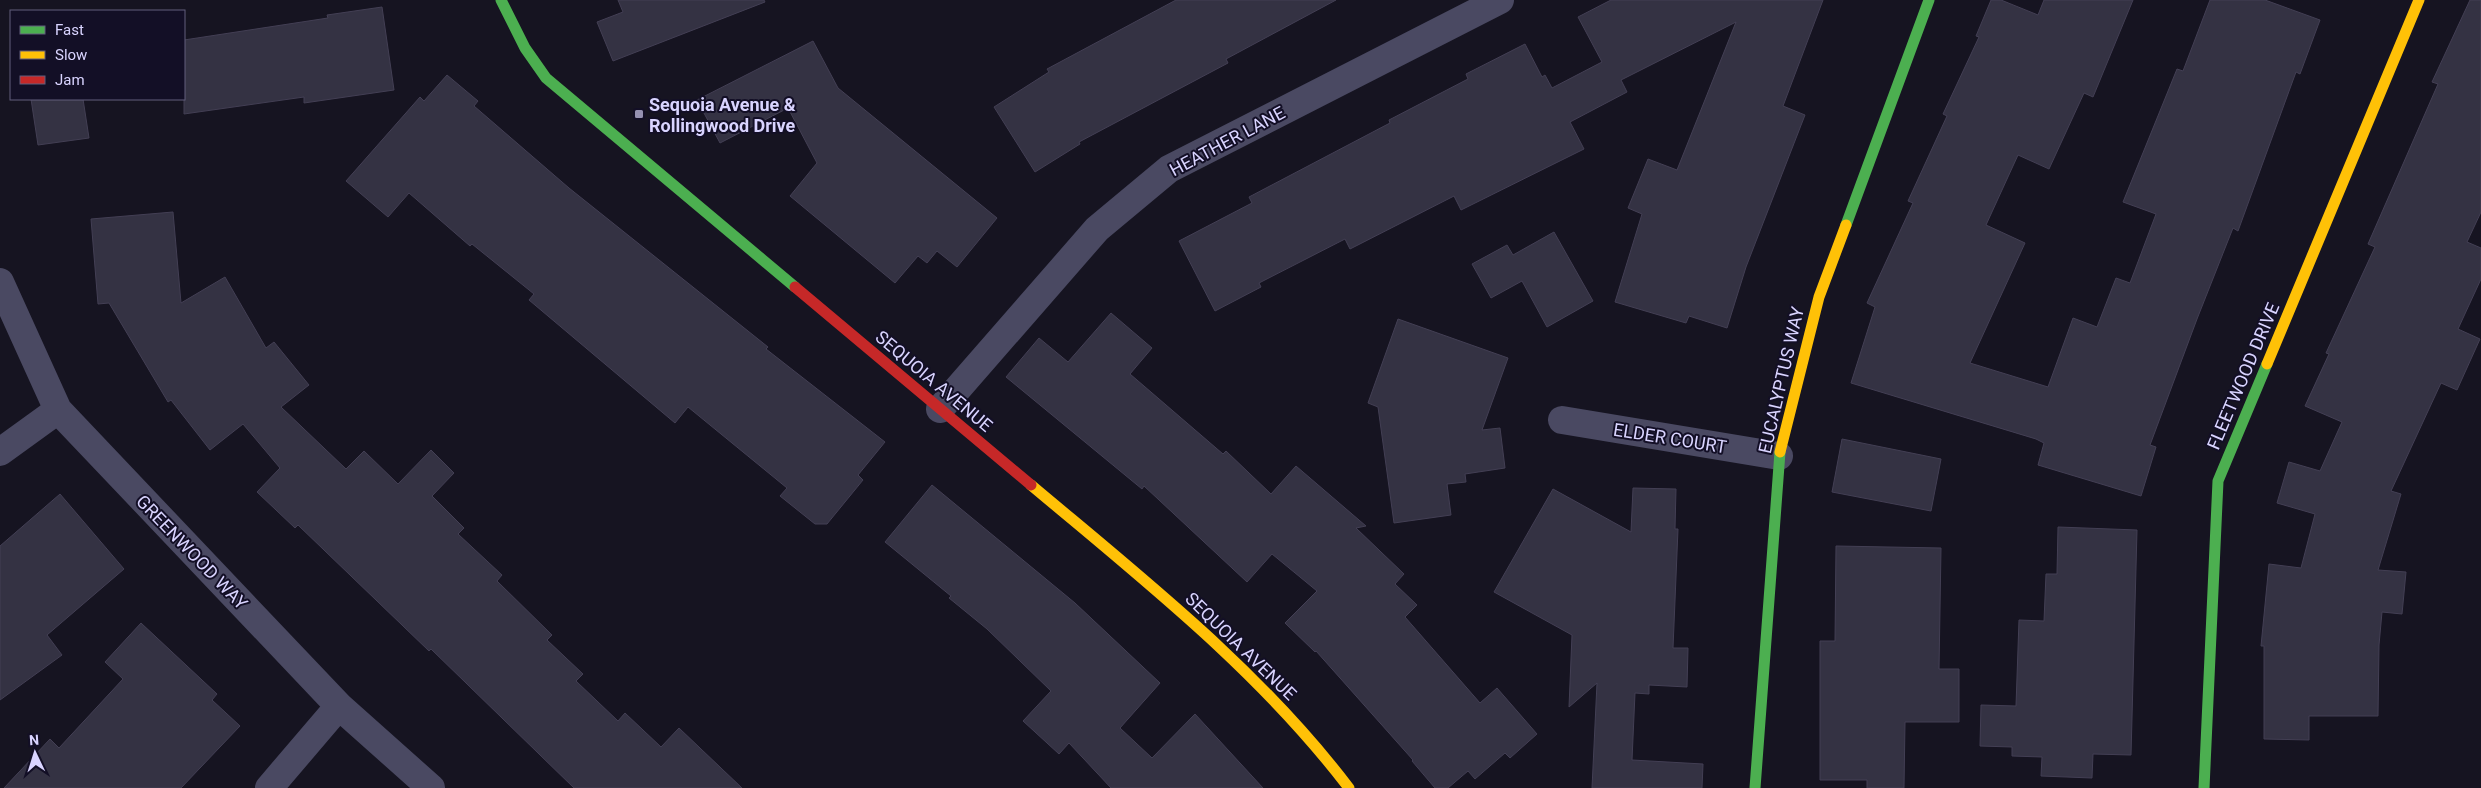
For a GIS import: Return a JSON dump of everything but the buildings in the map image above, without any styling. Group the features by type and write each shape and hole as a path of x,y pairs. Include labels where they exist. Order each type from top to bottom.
{"street":[{"name":"SEQUOIA AVENUE","path":"501,0 525,48 546,78 1197,624 1314,741 1349,788"},
{"name":"HEATHER LANE","path":"940,409 1097,229 1169,169 1500,0"},
{"name":"EUCALYPTUS WAY","path":"1755,788 1779,456 1819,297 1929,0"},
{"name":"FLEETWOOD DRIVE","path":"2204,788 2218,481 2419,0"},
{"name":"GREENWOOD WAY","path":"0,282 58,410 339,706 431,788"},
{"path":"0,452 58,410"},
{"name":"ELDER COURT","path":"1562,420 1779,456"},
{"path":"270,788 339,706"}],"traffic: fast":[{"path":"501,0 525,48 546,78 795,287"},
{"path":"1846,225 1929,0"},
{"path":"2204,788 2218,481 2267,364"},
{"path":"1755,788 1780,452"}],"traffic: slow":[{"path":"2267,364 2419,0"},
{"path":"1780,452 1819,297 1846,225"},
{"path":"1031,485 1158,592 1239,665 1314,745 1349,788"}],"traffic: jam":[{"path":"795,287 1031,485"}],"place":[{"name":"Sequoia Avenue & Rollingwood Drive","path":"639,114"}]}
